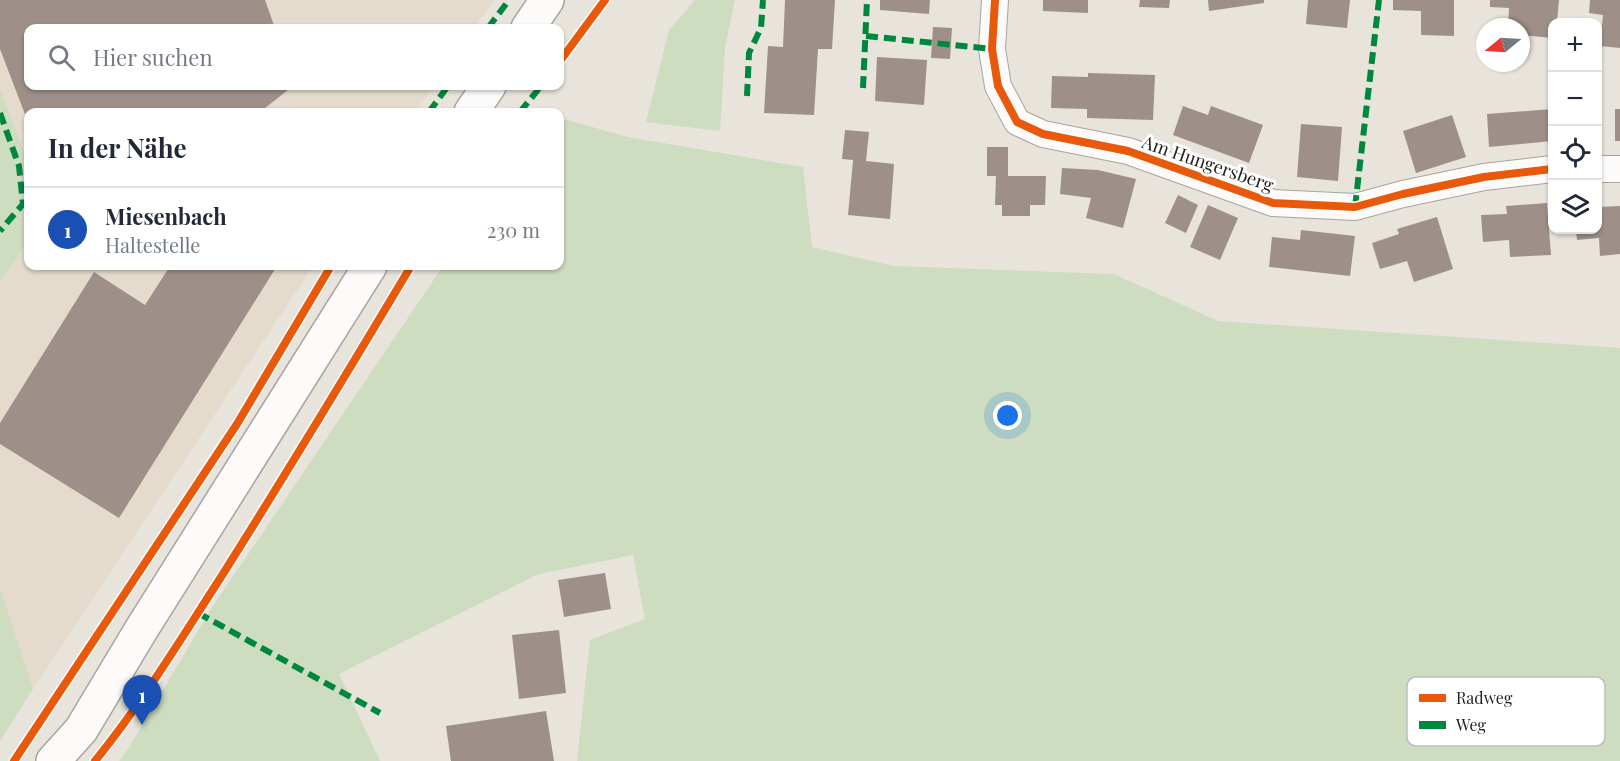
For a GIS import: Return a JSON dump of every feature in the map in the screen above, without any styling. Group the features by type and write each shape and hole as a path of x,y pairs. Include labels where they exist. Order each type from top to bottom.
{"main road":[{"path":"531,24 547,0"},
{"path":"474,108 486,90"},
{"path":"53,761 81,730 141,630 367,270"}],"street":[{"name":"Am Hungersberg","path":"995,0 992,48 998,86 1017,122 1043,134 1128,151 1273,203 1355,207 1484,177 1548,169"},
{"path":"1602,169 1620,169"}],"shaded area":[{"path":"0,0 494,0 477,24 24,24 24,90 431,90 419,108 24,108 24,152 0,89"},
{"path":"24,248 24,270 310,270 33,689 0,588 0,282"}],"green space":[{"path":"695,0 735,0 725,47 720,131 646,122 669,30"},
{"path":"0,89 24,152 24,248 0,282"},
{"path":"564,119 628,137 803,167 812,247 894,266 1114,274 1218,321 1620,348 1620,761 577,761 590,640 645,619 633,555 539,574 339,674 380,761 119,761 211,609 440,270 564,270"},
{"path":"0,588 33,689 0,741"}],"building":[{"path":"0,0 265,0 274,24 24,24 24,90 288,90 265,108 24,108 24,112 0,49"},
{"path":"785,0 835,0 832,49 818,49 814,115 764,113 768,46 783,47"},
{"path":"880,0 930,0 929,14 880,10"},
{"path":"1043,0 1088,0 1088,13 1043,11"},
{"path":"1140,0 1170,0 1169,8 1139,7"},
{"path":"1208,0 1264,0 1264,3 1209,11"},
{"path":"1308,0 1350,0 1347,28 1306,24"},
{"path":"1393,0 1454,0 1454,36 1421,35 1421,11 1393,10"},
{"path":"1490,0 1559,0 1557,18 1548,18 1548,38 1530,36 1530,18 1508,18 1509,8 1490,7"},
{"path":"1590,0 1620,0 1620,48 1602,46 1603,15 1589,13"},
{"path":"933,27 952,28 950,59 931,58"},
{"path":"877,57 927,60 924,105 875,101"},
{"path":"1088,73 1155,75 1153,120 1087,118 1087,109 1051,108 1052,76 1088,77"},
{"path":"1183,106 1208,115 1211,106 1263,125 1249,163 1173,135"},
{"path":"1548,109 1548,141 1489,147 1487,114"},
{"path":"1615,109 1620,109 1620,141 1615,141"},
{"path":"1452,115 1466,157 1416,173 1403,131"},
{"path":"1301,124 1342,127 1338,181 1297,177"},
{"path":"845,130 869,132 866,161 894,164 890,219 848,215 853,160 842,159"},
{"path":"987,147 1008,147 1008,176 1046,176 1045,205 1030,205 1030,216 1002,216 1002,205 995,205 996,176 987,176"},
{"path":"1062,168 1098,170 1136,179 1123,228 1086,218 1091,198 1060,194"},
{"path":"1178,195 1198,205 1186,233 1165,223"},
{"path":"1547,203 1551,255 1510,257 1509,240 1483,242 1481,215 1507,214 1506,206"},
{"path":"1208,205 1238,218 1220,260 1190,247"},
{"path":"1620,206 1620,254 1600,256 1599,238 1577,240 1576,234 1602,234 1602,207"},
{"path":"1437,217 1453,269 1414,282 1407,261 1380,269 1372,243 1399,234 1397,229"},
{"path":"1301,230 1355,236 1350,276 1269,267 1272,237 1300,240"},
{"path":"167,270 274,270 119,518 0,444 0,423 94,272 145,305"},
{"path":"605,573 611,609 564,617 558,580"},
{"path":"559,630 566,693 519,699 512,635"},
{"path":"546,711 554,761 451,761 446,726"}],"marked path":[{"path":"491,24 509,0"},
{"path":"747,96 749,53 761,28 763,0"},
{"path":"863,88 867,0"},
{"path":"1355,207 1379,0"},
{"path":"866,36 992,49"},
{"path":"432,108 445,90"},
{"path":"523,108 538,90"},
{"path":"0,113 19,166 23,204 0,231"},
{"path":"198,613 380,713"}],"cycle path":[{"path":"564,56 605,0"},
{"path":"995,0 992,49 998,86 1017,122 1043,134 1128,151 1273,203 1355,207 1484,177 1548,169"},
{"path":"14,761 237,424 329,270"},
{"path":"95,761 145,694 221,577 409,270"}],"place":[{"name":"Miesenbach","path":"142,725"}]}
